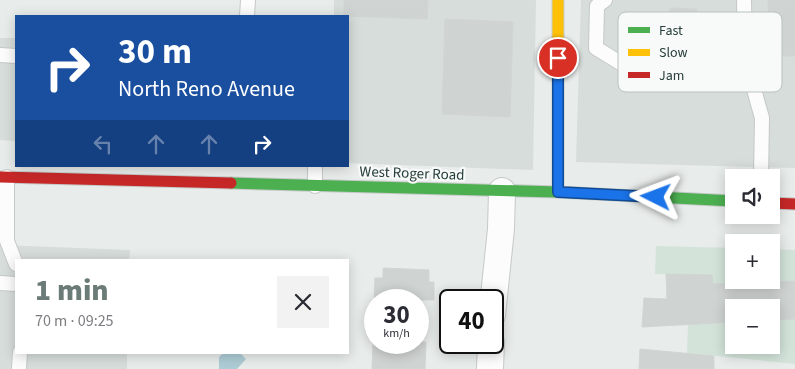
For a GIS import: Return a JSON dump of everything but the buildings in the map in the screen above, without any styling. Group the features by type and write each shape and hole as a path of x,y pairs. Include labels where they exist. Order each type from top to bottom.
{"street":[{"path":"558,0 558,192"},
{"name":"West Roger Road","path":"3,177 28,172 113,181 558,192 725,201"},
{"path":"495,289 501,229 502,191"},
{"path":"780,203 795,204"},
{"path":"490,369 491,354"}],"lane":[{"path":"247,15 248,0"},
{"path":"605,0 597,6 596,48 618,61"},
{"path":"0,55 15,56"},
{"path":"755,92 762,118 761,169"},
{"path":"113,167 113,181"},
{"path":"315,167 315,186"},
{"path":"3,177 8,241 15,261"},
{"path":"0,283 15,284"},
{"path":"19,369 20,354"}],"shaded area":[{"path":"334,0 536,0 533,170 349,163 349,15 334,15"},
{"path":"581,0 795,0 795,168 576,162"},
{"path":"0,38 15,38 15,141 0,140"},
{"path":"0,245 130,250 129,259 15,259 15,354 127,354 127,369 0,369"},
{"path":"656,246 725,248 725,284 713,284 712,275 655,274"},
{"path":"780,249 795,250 795,281 780,282"},
{"path":"795,319 795,364 687,353 688,324 725,322 725,354 780,354 780,320"}],"water":[{"path":"223,354 241,354 246,359 237,369 219,369 219,357"}],"traffic: fast":[{"path":"231,183 558,192 725,201"}],"traffic: slow":[{"path":"558,0 558,192"}],"traffic: jam":[{"path":"0,177 231,183"},
{"path":"780,203 795,204"}],"route":[{"path":"558,58 558,192 656,197"}]}
